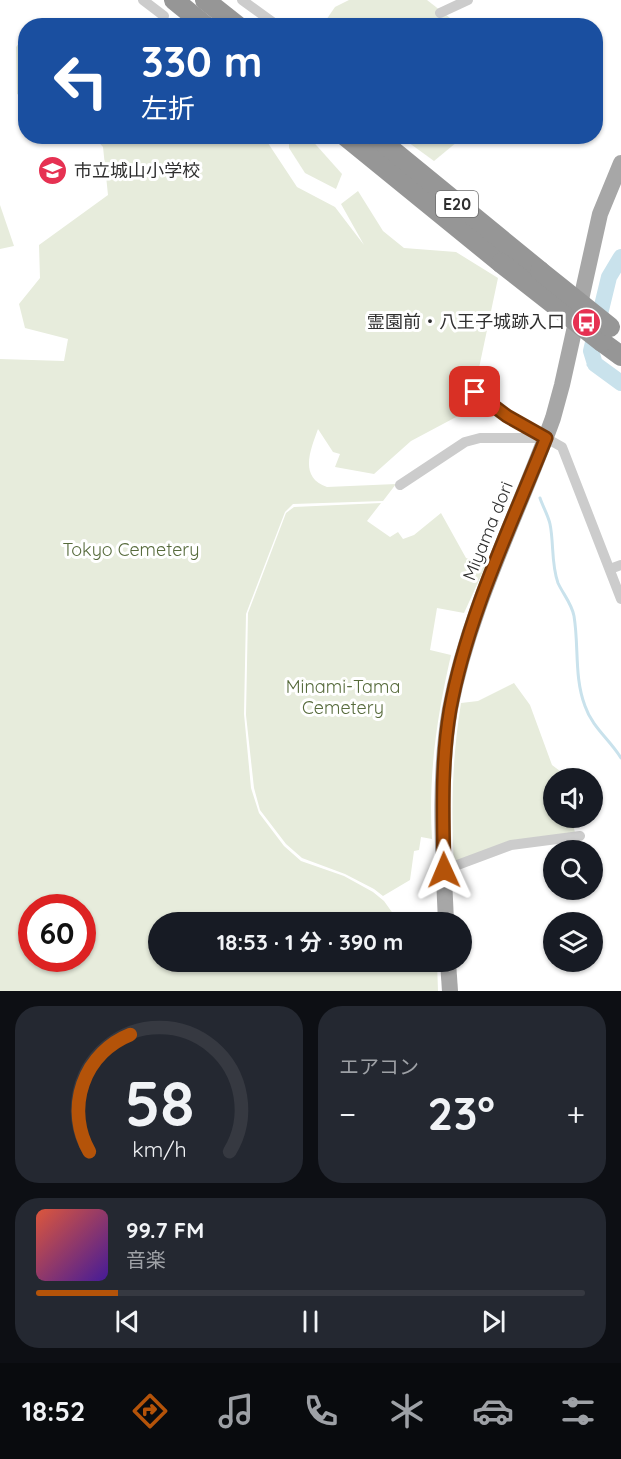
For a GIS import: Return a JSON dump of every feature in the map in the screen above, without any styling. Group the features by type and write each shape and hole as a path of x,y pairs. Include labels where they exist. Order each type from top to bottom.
{"highway":[{"path":"205,0 228,18"},
{"path":"169,8 190,18"},
{"name":"E20","path":"355,144 501,262 611,335"},
{"name":"E20","path":"385,144 540,271 611,335 621,356"}],"main road":[{"name":"Miyama dori","path":"446,912 442,803 450,711 457,677 475,617 546,438 562,385 600,214 621,164"},
{"path":"449,972 450,991"}],"street":[{"path":"143,0 169,8"},
{"path":"243,0 267,18"},
{"path":"440,12 468,0"},
{"path":"475,392 507,416 557,442 567,456 621,599"},
{"path":"400,485 465,442 480,438 546,438"},
{"path":"609,569 621,565"},
{"path":"444,870 511,845 580,836"}],"green space":[{"path":"349,0 427,0 450,18 327,18 335,7"},
{"path":"18,45 18,94 17,94 16,47"},
{"name":"Tokyo Cemetery","path":"100,144 269,144 297,187 335,207 364,245 341,204 358,191 383,231 404,248 456,252 498,278 479,368 480,394 458,416 411,441 374,474 335,467 340,454 333,452 318,429 309,462 312,477 318,482 327,487 396,484 383,501 293,504 285,512 246,614 244,714 251,788 259,813 284,846 301,861 344,876 373,892 384,901 392,912 148,912 148,972 437,972 438,991 0,991 0,359 64,361 68,339 25,328 19,304 40,278 39,245 108,195 103,147"},
{"path":"289,144 315,144 342,174 336,189 305,173 289,148"},
{"path":"411,144 455,144 434,161"},
{"path":"0,205 14,246 0,249"},
{"name":"Minami-Tama Cemetery","path":"381,503 367,521 390,537 398,532 403,539 414,535 441,513 466,558 486,565 464,613 437,608 430,650 451,655 435,746 431,792 432,839 421,837 419,850 414,851 410,880 383,896 345,874 302,858 286,844 260,810 254,788 246,715 248,613 286,513 294,507"},
{"path":"514,683 530,705 552,765 556,768 543,768 543,828 574,828 576,838 511,845 454,865 453,784 461,703 478,701"}],"waterway":[{"path":"621,257 609,277 591,351 595,364 621,383"},
{"path":"588,365 593,359"},
{"path":"540,498 550,524 553,561 558,583 574,616 578,673 585,706 592,720 621,758"}],"place":[{"name":"市立城山小学校","path":"53,171"},
{"name":"霊園前・八王子城跡入口","path":"586,322"}],"route":[{"path":"444,870 442,803 446,746 450,711 460,667 475,617 546,438 507,416 475,392"}]}
